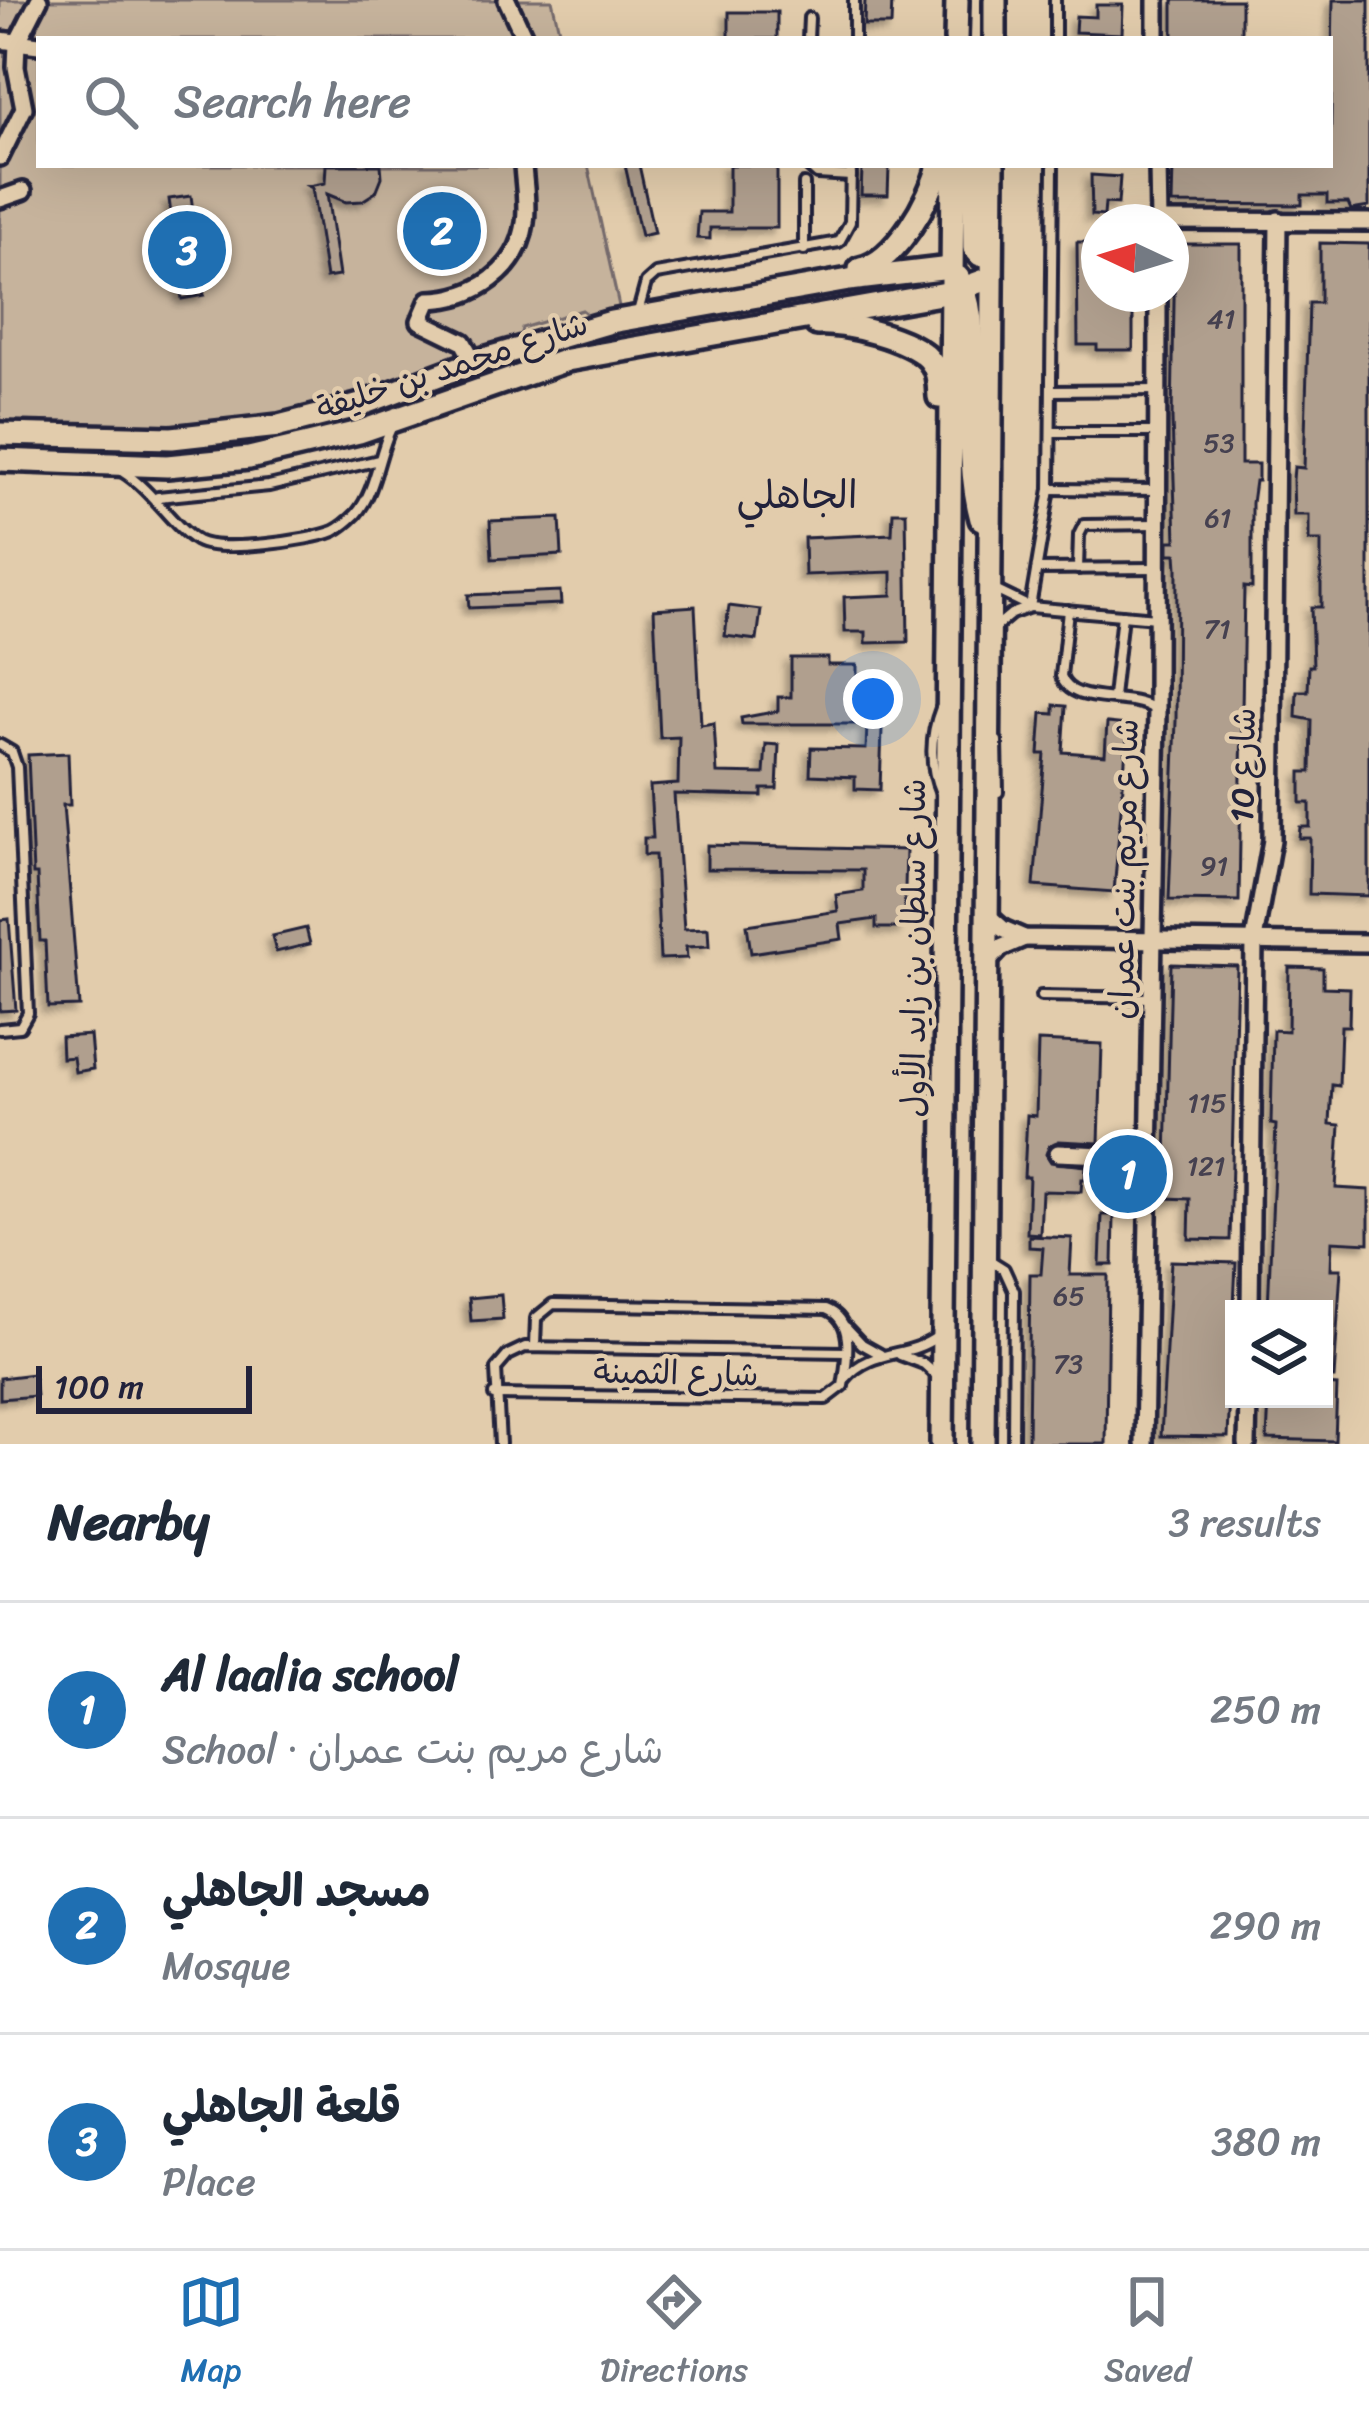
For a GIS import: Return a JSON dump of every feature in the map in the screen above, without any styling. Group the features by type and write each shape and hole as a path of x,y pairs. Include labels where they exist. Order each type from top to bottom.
{"main road":[{"path":"994,36 998,5"},
{"path":"735,301 783,284 880,264 895,249 938,168"},
{"path":"953,168 950,268 970,319 974,490 990,541"},
{"path":"973,168 974,248 980,255 992,248"},
{"name":"شارع سلطان بن زايد الأول","path":"982,1444 993,168"},
{"name":"شارع محمد بن خليفة","path":"0,434 120,439 230,434 316,418 565,333 636,317 950,268"},
{"name":"شارع محمد بن خليفة","path":"0,460 167,466 249,458 323,442 567,360 958,290 990,278"},
{"name":"شارع سلطان بن زايد الأول","path":"942,1444 951,469 958,290"},
{"path":"736,328 765,330 835,322 923,353 938,376 939,413 951,469"}],"street":[{"path":"0,157 24,108 9,42 39,0"},
{"path":"507,0 524,36"},
{"path":"1156,0 1156,36"},
{"path":"475,362 463,342 420,321 429,300 474,291 494,279 512,258 526,218 524,168"},
{"path":"1158,168 1159,204"},
{"path":"0,176 10,195"},
{"name":"شارع 10","path":"1250,1300 1254,940 1272,840 1278,220"},
{"path":"1189,221 1369,222"},
{"name":"شارع مريم بنت عمران","path":"1144,1444 1157,711 1158,312"},
{"path":"985,913 1003,929 1024,938 1369,943"},
{"path":"984,966 1001,948 1024,938"},
{"path":"1058,1154 1150,1157"},
{"path":"1247,1444 1248,1408"}],"lane":[{"path":"854,0 854,36"},
{"path":"1054,36 1055,0"},
{"path":"808,36 809,18"},
{"path":"636,317 646,283 656,274 834,244 847,233 851,170 818,174 811,168"},
{"path":"1030,607 1050,489 1053,168"},
{"path":"804,184 804,250"},
{"path":"1052,391 1158,390"},
{"path":"111,465 156,497 184,531 209,546 229,549 343,526 360,508 396,419"},
{"path":"1052,432 1158,432"},
{"path":"156,497 269,486 379,460"},
{"path":"1050,489 1158,490"},
{"path":"1078,568 1084,525 1158,524"},
{"path":"1037,568 1158,568"},
{"path":"989,584 1030,607 1157,618"},
{"path":"988,635 1011,614 1030,607"},
{"path":"1068,610 1062,681 1074,693 1138,700 1157,711"},
{"path":"1113,697 1122,615"},
{"path":"0,745 12,752 17,767 28,1013 24,1025 0,1029"},
{"path":"1041,996 1153,998"},
{"path":"981,1255 1004,1269 1014,1291 1012,1444"},
{"name":"شارع الثمينة","path":"535,1346 536,1318 553,1304 826,1309 837,1313 862,1344 882,1354"},
{"path":"845,1379 847,1327"},
{"path":"882,1354 922,1347 943,1331"},
{"name":"شارع الثمينة","path":"845,1352 535,1346 516,1350 501,1361 494,1395 826,1399 839,1392 861,1363 882,1354"},
{"path":"898,1354 923,1364 942,1384"},
{"path":"494,1395 500,1444"}],"shaded area":[{"path":"0,0 552,0 560,36 36,36 36,168 589,168 620,311 593,319 582,310 522,328 520,337 443,367 284,418 178,430 0,424"}],"building":[{"path":"865,0 892,0 891,25 864,25"},
{"path":"1173,0 1241,0 1241,36 1173,36"},
{"path":"1333,0 1369,0 1369,207 1351,210 1348,203 1327,203 1327,195 1302,195 1302,205 1172,204 1173,168 1333,168"},
{"path":"1096,5 1123,5 1122,34 1075,32 1076,16 1096,17"},
{"path":"729,12 777,12 777,36 729,36"},
{"path":"326,168 381,168 376,192 362,201 346,202 327,194 339,276 326,278 308,186 325,183"},
{"path":"626,168 640,168 654,233 641,236"},
{"path":"729,168 777,168 777,228 710,228 710,239 697,238 699,212 729,212"},
{"path":"862,168 889,168 888,195 861,195"},
{"path":"1091,175 1120,177 1118,204 1092,204"},
{"path":"191,196 204,295 182,299 169,199"},
{"path":"1077,242 1081,242 1081,312 1133,312 1133,350 1078,345"},
{"path":"1320,243 1369,244 1369,896 1309,894 1310,838 1299,838 1300,827 1310,827 1310,803 1301,803 1301,772 1311,772 1312,720 1296,717 1297,691 1308,691 1309,666 1313,666 1311,607 1321,607 1321,541 1309,541 1309,515 1294,515 1293,480 1294,467 1304,468 1309,303 1320,303"},
{"path":"1189,244 1241,244 1241,464 1258,464 1258,481 1252,503 1252,588 1244,587 1239,901 1169,900 1177,568 1176,554 1169,554 1169,541 1176,541 1174,312 1189,312"},
{"path":"893,512 906,512 908,642 866,643 866,632 845,632 844,597 892,595 892,572 805,575 804,538 892,534"},
{"path":"560,518 562,555 492,559 490,521"},
{"path":"560,591 561,604 469,608 468,595"},
{"path":"695,606 701,725 714,723 717,773 764,774 766,744 779,745 777,789 762,789 762,796 674,794 684,929 708,928 709,946 686,947 687,958 660,959 655,855 644,855 644,838 653,838 650,786 678,784 679,737 660,738 654,609"},
{"path":"729,606 761,610 757,640 725,636"},
{"path":"791,658 828,658 828,665 857,665 857,698 883,698 880,790 855,789 855,777 810,775 811,748 866,749 867,724 742,724 741,718 778,711 778,697 791,697"},
{"path":"1054,705 1066,706 1063,752 1105,755 1107,723 1128,725 1114,892 1034,886 1045,754 1039,754 1042,713 1054,714"},
{"path":"68,753 70,805 63,805 79,1006 48,1007 45,941 40,941 37,874 33,874 28,755"},
{"path":"707,845 906,850 904,928 876,928 876,919 840,924 842,939 751,953 747,925 838,911 836,895 863,891 863,870 707,869"},
{"path":"9,919 16,1010 0,1011 0,920"},
{"path":"306,928 310,944 276,952 272,936"},
{"path":"1171,964 1237,966 1230,1240 1189,1239 1190,1199 1165,1198"},
{"path":"1289,967 1323,968 1323,987 1350,988 1349,1026 1341,1026 1339,1086 1332,1085 1330,1124 1340,1125 1336,1188 1369,1190 1369,1243 1332,1241 1331,1269 1341,1269 1334,1378 1333,1300 1268,1300 1276,1125 1271,1124 1273,1030 1288,1031"},
{"path":"90,1035 93,1069 75,1072 73,1057 62,1058 61,1037"},
{"path":"1038,1041 1102,1044 1099,1143 1059,1141 1049,1146 1046,1154 1051,1162 1086,1166 1085,1179 1081,1192 1042,1191 1040,1234 1027,1233 1029,1177 1024,1177 1027,1115 1036,1116"},
{"path":"1102,1215 1114,1215 1113,1265 1100,1265"},
{"path":"1029,1236 1072,1238 1070,1275 1108,1275 1106,1444 1028,1444 1030,1274 1041,1274 1043,1248 1029,1247"},
{"path":"1171,1261 1236,1263 1234,1300 1225,1300 1228,1437 1161,1436"},
{"path":"501,1295 503,1319 471,1321 469,1298"},
{"path":"34,1374 36,1396 0,1399 0,1378"},
{"path":"1333,1386 1337,1386 1335,1441 1267,1439 1269,1408 1333,1408"}],"place":[{"name":"مسجد الجاهلي","path":"442,231"},
{"name":"قلعة الجاهلي","path":"187,250"},
{"name":"Al laalia school","path":"1128,1174"}],"district":[{"name":"الجاهلي","path":"797,494"}]}
